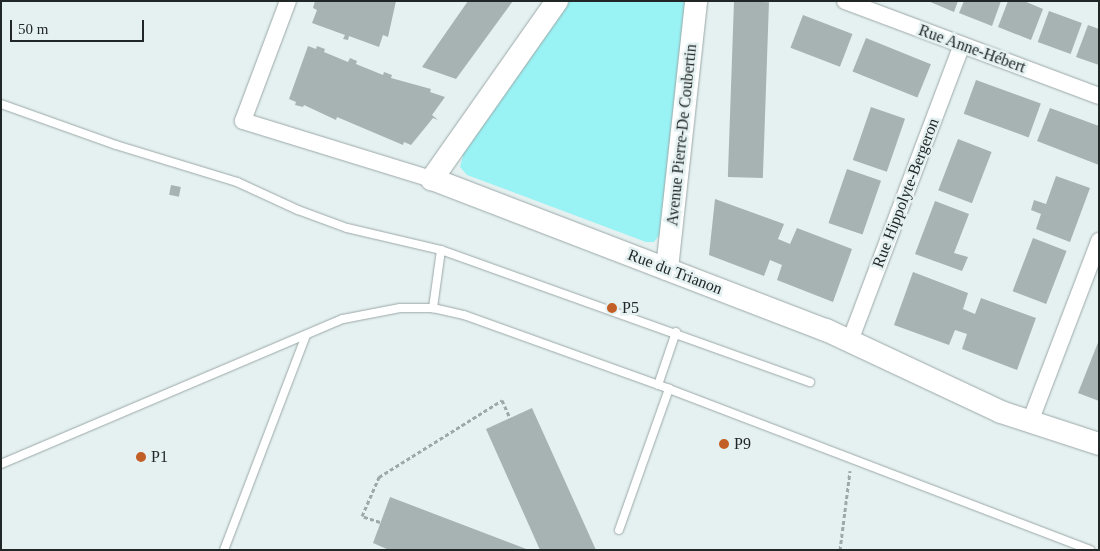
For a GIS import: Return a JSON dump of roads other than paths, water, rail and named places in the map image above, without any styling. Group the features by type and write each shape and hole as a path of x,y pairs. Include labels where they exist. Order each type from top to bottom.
{"street":[{"name":"Rue du Trianon","path":"288,1 243,121 432,179 850,341 943,387 1030,422 1099,444"},
{"path":"432,179 557,1"},
{"name":"Avenue Pierre-De Coubertin","path":"668,269 696,1"},
{"name":"Rue Anne-Hébert","path":"845,1 1099,96"},
{"name":"Rue Hippolyte-Bergeron","path":"850,341 962,45"},
{"path":"1030,422 1099,241"}],"lane":[{"path":"1,104 116,145 237,182 298,210 347,228 441,250 676,332 810,382"},
{"path":"433,308 441,250"},
{"path":"1,464 343,319 372,312 433,308 464,315 669,389 1090,550"},
{"path":"658,385 676,332"},
{"path":"224,550 306,335"},
{"path":"619,530 669,389"}],"place":[{"name":"P5","path":"612,308"},
{"name":"P9","path":"724,444"},
{"name":"P1","path":"141,457"}]}
